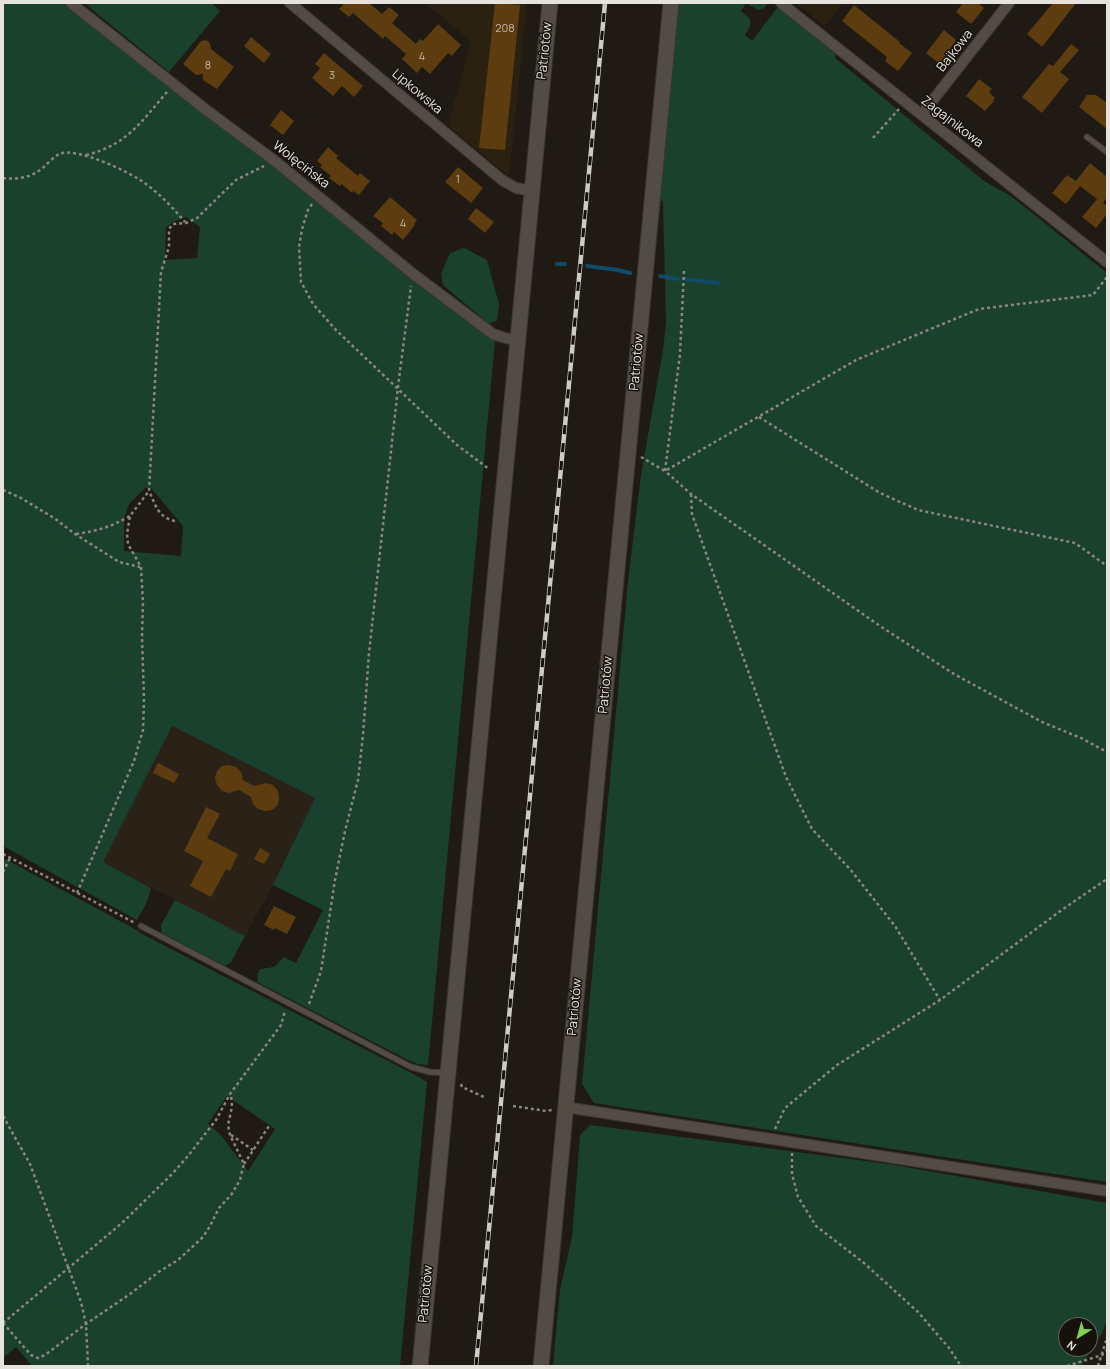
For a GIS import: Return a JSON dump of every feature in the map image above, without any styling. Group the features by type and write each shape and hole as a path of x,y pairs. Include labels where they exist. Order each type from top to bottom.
{"main road":[{"name":"Patriotów","path":"420,1366 550,3"},
{"name":"Patriotów","path":"540,1366 671,3"}],"street":[{"name":"Wolęcińska","path":"71,3 204,109 275,161 318,195 412,273 493,334 517,341"},
{"name":"Lipkowska","path":"290,3 502,180 516,188 532,191"},
{"name":"Zagajnikowa","path":"781,3 1107,262"},
{"name":"Bajkowa","path":"922,114 1009,3"},
{"path":"565,1107 1107,1191"}],"lane":[{"path":"1087,137 1107,152"},
{"path":"141,926 411,1067 430,1072 447,1073"}],"path":[{"path":"86,155 102,151 119,142 130,133 174,84"},
{"path":"873,138 906,102"},
{"path":"3,178 22,179 32,175 60,153 70,152 86,155 119,169 146,184 172,207 186,223"},
{"path":"175,521 166,519 159,513 149,490 161,272 169,247 169,229 173,224 186,223 197,218 236,180 275,161"},
{"path":"318,195 308,210 302,229 299,247 301,282 313,304 332,325 457,445 489,470"},
{"path":"665,471 680,354 684,271"},
{"path":"306,1012 315,991 321,971 343,838 358,780 369,653 412,273"},
{"path":"665,471 856,360 979,309 1093,295 1107,277"},
{"path":"759,416 880,493 918,510 1075,543 1107,566"},
{"path":"629,448 650,463 665,471 691,494 880,626 954,674 1042,722 1081,738 1107,752"},
{"path":"3,490 21,498 54,518 119,562 141,567"},
{"path":"76,534 94,532 115,525 130,516 149,490"},
{"path":"691,494 692,514 790,784 812,829 850,869 895,926 940,1000"},
{"path":"77,893 134,761 144,730 142,637 143,602 141,567 128,544 127,534 130,516"},
{"path":"3,854 141,926"},
{"path":"3,872 10,858"},
{"path":"771,1139 782,1112 837,1065 940,1000 1063,909 1107,879"},
{"path":"269,1126 244,1164 240,1180 219,1208 203,1237 178,1260 160,1271 45,1355 38,1358 31,1355 3,1323 122,1223 173,1173 188,1156 216,1120 230,1094 281,1025 286,1002"},
{"path":"447,1073 459,1076 462,1088 484,1097"},
{"path":"230,1094 232,1107 228,1125 230,1135 244,1164"},
{"path":"513,1106 546,1111 565,1107"},
{"path":"3,1116 30,1164 81,1302 86,1324 88,1366"},
{"path":"230,1135 253,1150"},
{"path":"792,1143 792,1174 798,1197 816,1226 864,1263 918,1312 949,1348 961,1366"},
{"path":"1098,1366 1107,1338"},
{"path":"1067,1366 1102,1355 1107,1350"}],"shaded area":[{"path":"425,3 527,3 509,176 448,126 471,41"},
{"path":"795,3 843,3 825,26"},
{"path":"172,726 315,798 273,885 245,936 102,862"}],"green space":[{"path":"3,3 66,3 285,174 495,341 428,1065 418,1064 408,1060 257,982 260,969 274,967 284,957 296,963 323,910 273,885 315,798 172,726 103,862 151,888 147,902 137,920 3,846","holes":["186,217 200,227 197,258 165,260 166,228 173,222","145,488 151,488 183,526 181,556 124,551 124,518 129,504"]},
{"path":"84,3 212,3 220,11 169,72"},
{"path":"678,3 746,3 741,11 750,19 750,26 745,35 752,41 779,7 836,54 835,58 984,181 1011,196 1107,273 1107,1182 594,1103 582,1084 628,581 641,475 663,350 666,322 663,201 659,200"},
{"path":"746,3 768,3 764,8 758,10"},
{"path":"464,248 487,260 499,304 497,321 488,323 443,285 441,274 450,253"},
{"path":"3,858 140,933 427,1082 400,1366 32,1366 16,1347 3,1358","holes":["227,1096 275,1129 248,1171 220,1134 208,1124"]},
{"path":"175,900 245,936 231,962 225,966 162,933 161,925"},
{"path":"590,1125 889,1164 1107,1203 1107,1321 1098,1339 1098,1317 1058,1317 1058,1357 1087,1357 1081,1366 553,1366 560,1290 572,1237 580,1135"}],"building":[{"path":"341,3 369,3 382,14 389,7 399,15 392,23 416,44 420,39 423,41 438,24 461,45 452,56 448,53 430,74 422,67 417,73 402,59 406,54 385,36 383,39 353,13 349,17 339,9 343,5"},
{"path":"495,3 520,5 505,150 479,148"},
{"path":"963,3 978,3 984,8 971,24 956,12"},
{"path":"1053,3 1076,3 1042,47 1027,34"},
{"path":"854,5 912,53 898,71 885,61 887,57 842,21"},
{"path":"944,30 956,40 940,64 926,53"},
{"path":"251,37 271,54 264,63 244,46"},
{"path":"206,40 210,43 211,49 234,67 217,89 203,80 203,74 196,75 183,64 201,41"},
{"path":"1071,44 1079,50 1060,72 1069,79 1042,113 1022,97 1049,64 1053,66"},
{"path":"324,53 363,86 354,97 342,86 333,96 312,78 320,68 315,64"},
{"path":"979,79 992,89 989,92 995,98 985,111 966,96"},
{"path":"1087,95 1096,95 1107,103 1107,129 1079,107"},
{"path":"281,110 294,121 283,135 270,125"},
{"path":"328,147 338,156 336,158 358,176 360,173 370,181 359,195 353,191 352,193 342,184 340,186 329,178 331,176 320,167 322,165 317,161"},
{"path":"1090,163 1107,177 1107,197 1103,203 1107,206 1107,214 1096,228 1082,217 1097,199 1080,186 1066,204 1052,193 1067,175 1076,181"},
{"path":"458,167 483,188 471,203 445,182"},
{"path":"390,197 417,220 414,224 415,225 403,240 394,232 392,235 381,226 383,223 373,216"},
{"path":"476,208 494,222 485,233 468,219"},
{"path":"158,763 179,774 174,783 153,773"},
{"path":"229,765 236,767 241,772 243,780 254,786 266,783 273,785 278,791 278,805 272,810 265,811 258,809 253,804 251,797 239,790 229,793 222,791 217,785 215,778 217,771 222,766"},
{"path":"206,807 220,814 207,838 238,854 230,871 226,869 211,897 190,886 203,861 184,851"},
{"path":"260,848 270,854 264,864 254,859"},
{"path":"274,906 296,917 287,934 275,928 274,930 264,925"}],"waterway":[{"path":"557,264 565,264"},
{"path":"587,266 630,273"},
{"path":"660,276 678,279"},
{"path":"685,279 718,283"}],"railway":[{"path":"476,1366 605,3"}]}
